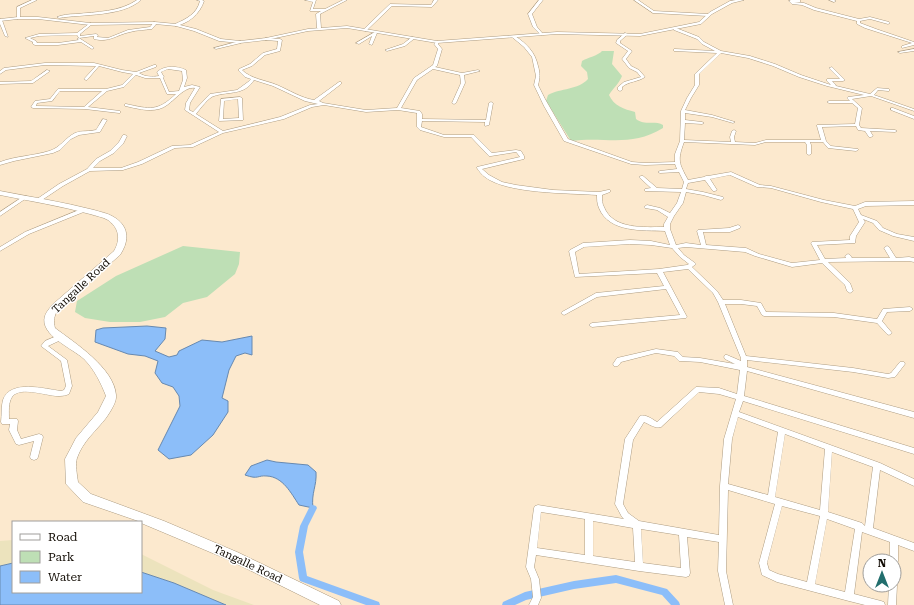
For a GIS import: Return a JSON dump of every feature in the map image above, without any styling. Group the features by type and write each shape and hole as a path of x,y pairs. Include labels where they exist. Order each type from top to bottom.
{"highway":[{"name":"Tangalle Road","path":"0,193 26,197 110,217 120,227 123,239 122,245 117,253 56,307 50,315 49,323 52,330 88,357 106,381 111,396 102,415 80,441 71,459 72,484 87,498 160,525 233,556 334,605"}],"main road":[{"path":"53,19 68,15 108,12 130,6 139,0"},
{"path":"0,20 18,18 53,19 90,24 156,23 176,25 195,30 214,39 240,42 266,39 319,28 347,27 437,42 541,34 574,33 640,35 700,23 708,15 731,2 742,0"}],"street":[{"path":"18,18 18,8 35,0"},
{"path":"176,25 201,10 202,1 199,0"},
{"path":"307,0 315,1 311,10 324,10"},
{"path":"319,28 318,14 345,0"},
{"path":"395,5 398,0"},
{"path":"365,30 391,5 432,6 436,0"},
{"path":"541,0 530,14 535,27 541,34"},
{"path":"636,0 653,12 708,15"},
{"path":"798,0 799,1 791,1 793,4 803,4 815,9 859,20 870,18 888,23"},
{"path":"0,20 8,36"},
{"path":"859,20 858,23 860,26 871,28 914,44"},
{"path":"90,24 79,38 69,44 35,44 35,42 27,38 39,35 79,38 96,35 95,38 99,40 111,38 127,32 152,28 156,23"},
{"path":"675,29 698,38 703,43 720,52"},
{"path":"358,43 378,32"},
{"path":"371,44 373,34"},
{"path":"620,90 620,87 625,81 640,79 643,77 638,71 630,67 624,59 630,51 618,43 618,41 626,34"},
{"path":"514,37 528,48 533,55 539,74 536,85 545,105 566,140 631,162 646,164 677,163"},
{"path":"79,38 92,48"},
{"path":"387,50 404,45 413,38"},
{"path":"266,39 280,40 279,50 264,54 240,70 246,76 274,85 306,100 324,104 366,111 398,109 419,112 419,127 448,136 472,136 491,155 519,152 522,158 479,168 482,174 498,183 521,188 599,194 608,191"},
{"path":"216,48 240,42"},
{"path":"398,109 415,79 433,68 440,52 440,49 436,44 437,42"},
{"path":"903,47 914,44"},
{"path":"675,50 720,52 749,57 774,65 800,76 871,95 914,110"},
{"path":"900,52 914,50"},
{"path":"689,267 692,264 674,247 667,229 667,224 680,203 685,191 686,182 677,163 682,141 683,111 697,85 697,74 720,52"},
{"path":"0,73 4,69 44,64 94,64 136,73 142,77 162,77"},
{"path":"86,79 98,65"},
{"path":"119,112 85,108 33,107 36,102 51,100 58,90 106,90 123,86 136,73 155,66"},
{"path":"126,105 143,108 160,108 172,102 181,91 185,83 184,70 174,67 162,69 159,72 168,93 181,91 189,86 198,87 188,103 187,110 222,132"},
{"path":"433,68 462,74 478,71"},
{"path":"832,68 843,80 828,80 837,87"},
{"path":"0,82 32,82 48,71"},
{"path":"454,103 463,83 462,74"},
{"path":"194,113 211,95 238,92 250,83 253,78"},
{"path":"315,102 340,83"},
{"path":"888,90 877,89 871,95 849,98 860,108 858,125 860,129 895,131"},
{"path":"85,108 106,90"},
{"path":"238,128 241,119 241,99 222,100 221,120 241,119"},
{"path":"829,102 853,102"},
{"path":"419,120 487,123 492,103"},
{"path":"89,170 121,169 140,163 174,147 191,146 222,132 259,124 311,106 324,104"},
{"path":"892,109 914,118"},
{"path":"683,111 712,116 732,122"},
{"path":"0,164 11,159 51,152 61,148 67,140 75,135 98,131 104,120"},
{"path":"682,121 702,123"},
{"path":"856,150 830,147 824,141 819,126 858,125"},
{"path":"866,130 871,136"},
{"path":"733,143 732,137 734,131"},
{"path":"39,200 61,185 89,170 98,160 112,152 121,143 125,136"},
{"path":"682,141 755,144 766,141 824,141"},
{"path":"807,141 809,144 809,154"},
{"path":"660,172 680,170"},
{"path":"686,182 731,173 759,186 771,187 855,208 865,204 914,203"},
{"path":"641,177 655,189"},
{"path":"706,177 715,190"},
{"path":"647,190 655,189 685,191 721,198"},
{"path":"599,194 602,209 615,223 632,228 667,229"},
{"path":"0,214 26,197"},
{"path":"647,207 658,209 671,216"},
{"path":"850,291 848,284 823,261 814,243 853,242 853,236 862,222 855,208"},
{"path":"0,249 27,233 84,210"},
{"path":"859,216 875,222 880,229 895,235 914,239"},
{"path":"704,246 700,231 730,230 738,227"},
{"path":"689,267 659,271 577,276 572,251 583,245 630,242 651,243 674,247 686,245 746,250 792,265 849,258 914,260"},
{"path":"887,248 894,259"},
{"path":"689,267 715,292 721,302 744,364 740,398 728,439 724,486 722,571 729,605"},
{"path":"592,325 684,317 659,271"},
{"path":"564,313 596,295 667,288"},
{"path":"721,302 759,304 764,314 834,315 879,321 889,334"},
{"path":"879,321 885,310 910,309"},
{"path":"34,457 39,436 19,442 13,430 14,421 5,422 7,398 12,392 19,388 62,394 67,392 69,386 64,360 44,346 47,343 61,337"},
{"path":"616,364 619,360 656,351 676,354 681,359 744,364 760,359 853,370 888,376 894,375 902,364"},
{"path":"727,357 744,364 914,415"},
{"path":"639,566 637,525 625,515 618,504 629,439 643,418 658,425 698,389 719,391 914,451"},
{"path":"735,413 877,465 914,483"},
{"path":"782,430 775,500 762,563 765,572 777,578 881,605"},
{"path":"810,587 824,514 829,448"},
{"path":"868,530 877,465"},
{"path":"724,486 824,514 914,545"},
{"path":"535,601 535,579 530,567 538,508 722,539"},
{"path":"589,517 589,559"},
{"path":"848,597 859,526"},
{"path":"533,551 686,573 683,532"},
{"path":"894,539 894,553"},
{"path":"892,605 893,593"}],"green space":[{"path":"602,51 614,51 612,64 622,76 609,95 611,99 627,110 635,112 636,119 639,121 646,123 657,123 663,125 663,128 651,134 628,140 571,141 546,101 548,95 584,83 588,79 587,72 581,66 582,61"},
{"path":"183,246 240,252 239,264 235,274 207,297 183,303 165,317 140,322 110,322 85,318 75,312 77,301 116,276"}],"sand":[{"path":"12,540 12,563 0,566 0,541"},
{"path":"142,554 213,590 254,605 226,605 174,583 142,572"}],"water":[{"path":"147,326 166,328 165,339 155,351 169,357 177,355 179,351 202,340 222,342 252,336 252,355 245,353 236,356 229,370 222,398 228,401 228,412 213,435 191,455 169,459 158,450 180,406 179,396 173,387 162,383 155,373 158,361 145,356 128,354 95,342 96,330 103,328"},
{"path":"267,460 308,465 316,472 313,508 299,505 286,486 278,479 267,476 255,477 245,475 251,466"},
{"path":"12,563 12,593 142,593 142,572 174,583 226,605 0,605 0,566"}],"waterway":[{"path":"313,508 304,526 299,552 303,578 376,605"},
{"path":"506,605 525,596 574,585 616,579 664,592 676,605"}]}
